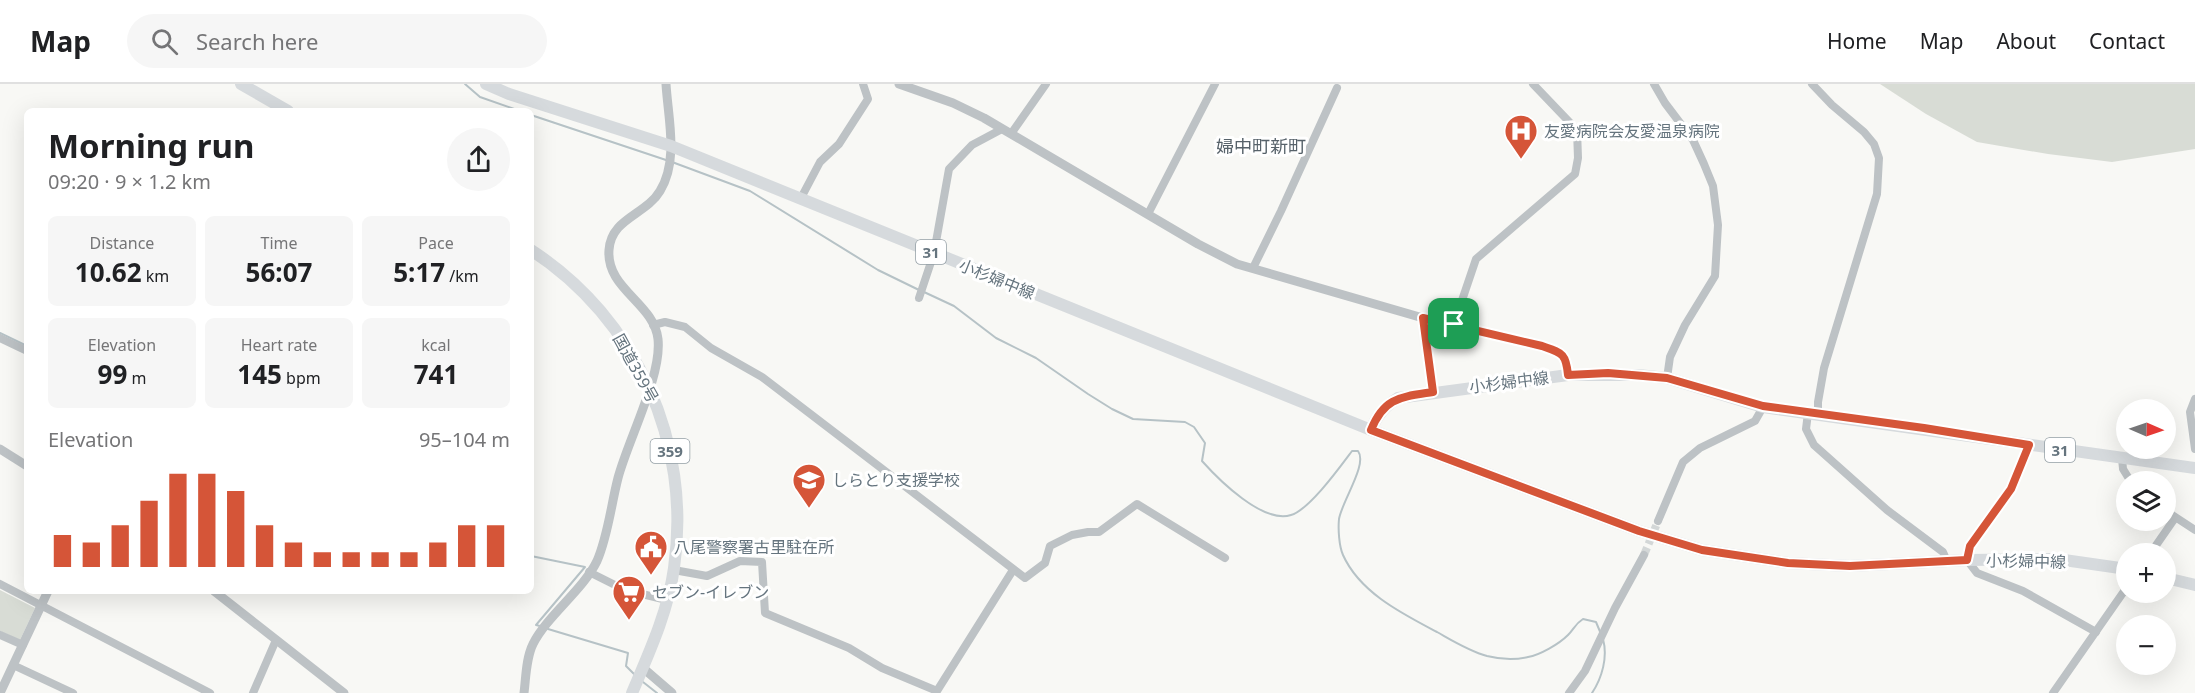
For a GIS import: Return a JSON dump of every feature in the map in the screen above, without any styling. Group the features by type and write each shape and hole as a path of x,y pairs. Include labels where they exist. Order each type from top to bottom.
{"main road":[{"path":"241,84 283,108"},
{"name":"小杉婦中線","path":"486,84 509,94 671,146 1371,430 1639,531 1702,550 1788,563 1850,566 1967,560 2057,559 2116,567"},
{"name":"国道359号","path":"534,252 549,261 581,289 618,335 655,399 672,461 677,500 674,570 655,639 632,693"},
{"name":"小杉婦中線","path":"1371,430 1376,417 1385,406 1398,398 1568,375 1608,373 1667,378 1763,406 2116,457"},
{"name":"小杉婦中線","path":"2129,459 2195,468"},
{"path":"2176,580 2195,585"}],"street":[{"path":"524,693 533,645 596,562 621,469 655,364 658,339 653,325 641,306 615,279 609,250 613,235 623,222 651,204 668,173 671,146 666,84"},
{"path":"801,198 820,162 839,144 859,116 868,99 863,84"},
{"path":"899,84 953,103 1002,129 1237,264 1423,318 1560,352 1567,359 1568,375"},
{"path":"1013,131 1046,84"},
{"path":"1148,214 1215,84"},
{"path":"1454,324 1476,259 1575,174 1578,158 1577,130 1533,84"},
{"path":"1654,84 1665,103 1693,140 1704,164 1713,186 1718,225 1715,276 1685,325 1670,357 1667,378"},
{"path":"1812,84 1832,105 1864,132 1874,144 1879,158 1877,194 1824,368 1818,402 1806,429 1814,445 1887,510 1943,552 1947,561"},
{"path":"1253,268 1337,88"},
{"path":"919,298 934,253 950,169 972,145 1002,129"},
{"path":"1423,318 1433,392"},
{"path":"653,325 665,322 685,327 711,348 762,377 1025,578 1045,563 1050,546 1072,536 1099,532 1137,504 1225,558"},
{"path":"0,338 24,350"},
{"path":"2195,399 2190,412 2195,449"},
{"path":"1658,521 1683,462 1700,448 1755,421 1763,406"},
{"path":"2029,445 2011,489 1970,546 1967,560 1977,573 2023,591 2096,632"},
{"path":"0,449 24,464"},
{"path":"2176,519 2195,530"},
{"path":"1569,693 1586,671 1606,626 1644,555"},
{"path":"674,570 707,576 740,561 762,562 765,613 849,648 882,668 937,692 1014,570"},
{"path":"589,572 625,590 667,600"},
{"path":"0,584 198,690 210,693"},
{"path":"0,693 47,594"},
{"path":"218,594 344,693"},
{"path":"2053,693 2116,603"},
{"path":"0,635 23,645"},
{"path":"253,693 276,640"},
{"path":"13,665 58,690 73,693"},
{"path":"643,668 672,693"}],"shaded area":[{"path":"1880,84 2195,84 2195,149 2112,162 1977,142 1926,114"},
{"path":"0,590 35,608 20,640 0,631"}],"waterway":[{"path":"465,84 480,97 511,108"},
{"path":"534,116 666,160"},
{"path":"672,162 750,191 878,270 919,290"},
{"path":"924,292 954,306 996,338 1036,358 1112,409 1133,419 1185,422 1194,427 1205,443 1202,461 1230,489 1255,507 1268,513 1280,516 1291,515 1298,511 1324,487 1352,451 1358,451 1360,465 1339,519 1339,537 1343,555 1360,581 1371,591 1410,618 1461,646 1487,656 1518,659 1538,654 1555,645 1583,619 1596,622 1601,634"},
{"path":"0,333 24,345"},
{"path":"534,557 585,567 536,625 540,626"},
{"path":"548,629 628,653 626,666 634,674"},
{"path":"1592,693 1603,667 1605,653 1603,639"},
{"path":"643,682 657,693"}],"tunnel":[{"path":"1644,555 1658,521"}],"place":[{"name":"友愛病院会友愛温泉病院","path":"1521,160"},
{"name":"しらとり支援学校","path":"809,509"},
{"name":"八尾警察署古里駐在所","path":"651,576"},
{"name":"セブン-イレブン","path":"629,621"}],"district":[{"name":"婦中町新町","path":"1261,146"}],"route":[{"path":"1423,318 1454,324 1560,352 1567,359 1568,375 1608,373 1667,378 1763,406 2029,445 2011,489 1970,546 1967,560 1850,566 1749,559 1702,550 1639,531 1371,430 1376,417 1385,406 1398,398 1433,392 1423,318"}]}
